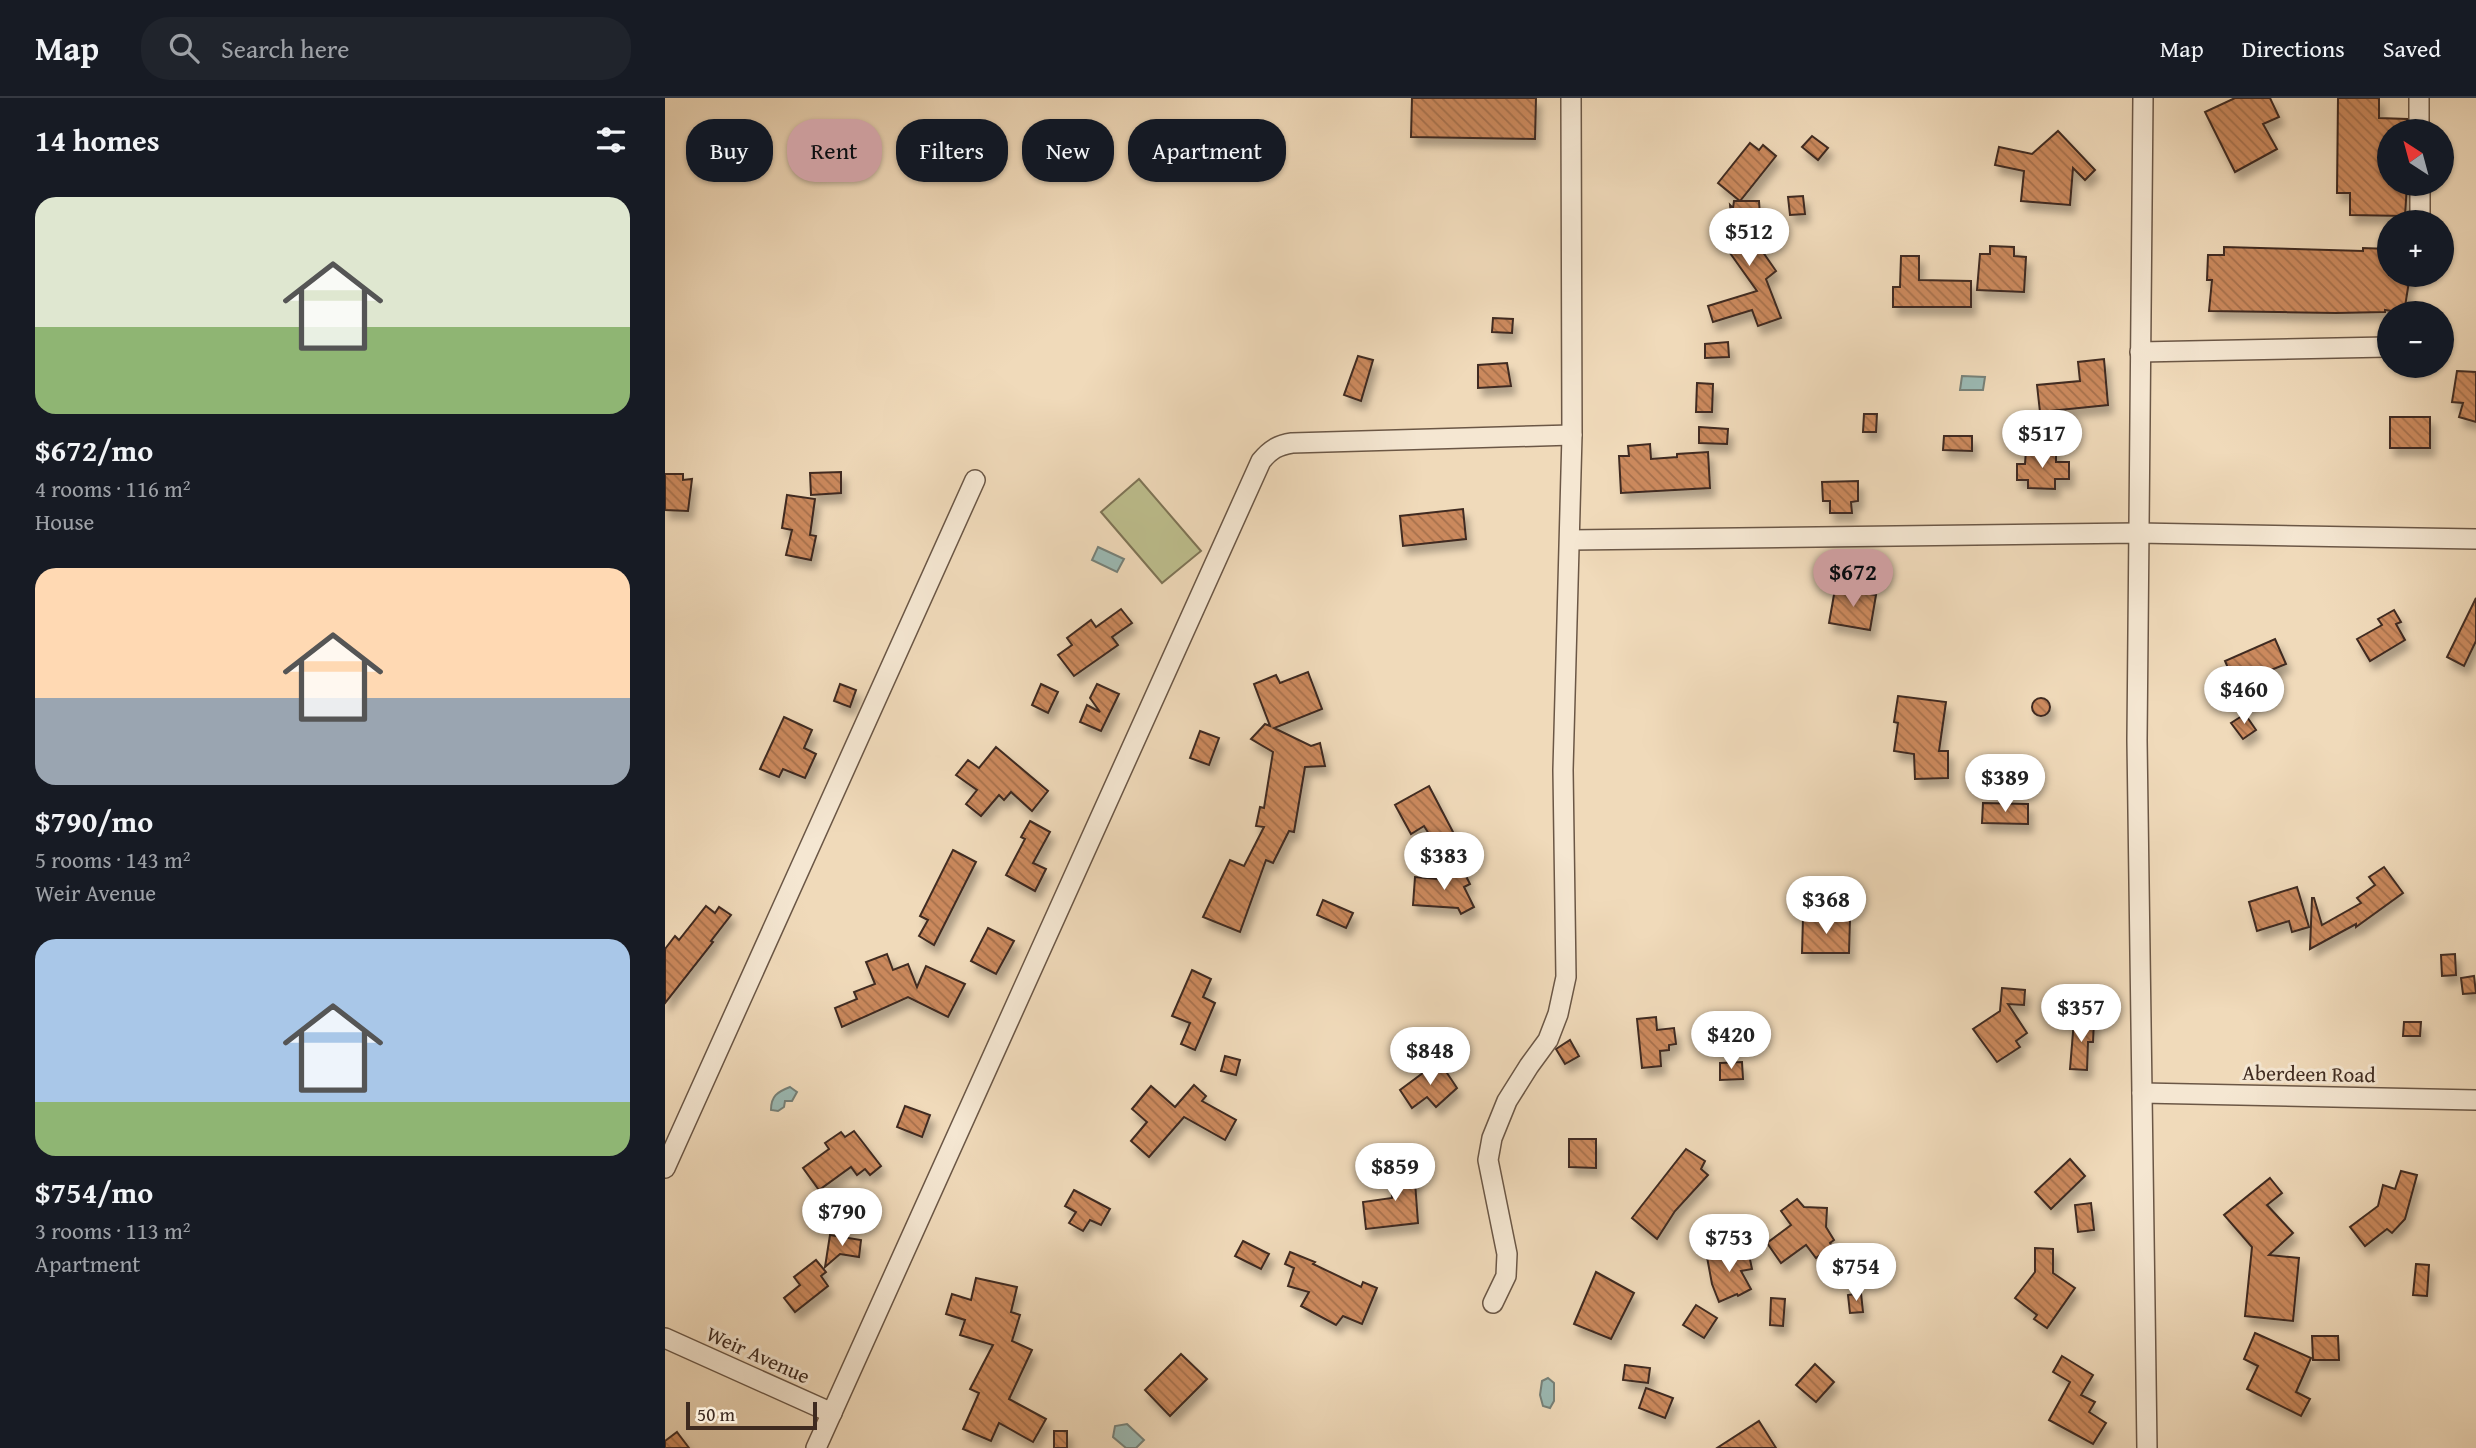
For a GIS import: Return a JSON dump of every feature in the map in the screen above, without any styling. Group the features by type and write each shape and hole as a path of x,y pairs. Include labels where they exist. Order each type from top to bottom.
{"street":[{"path":"1493,1303 1506,1276 1507,1254 1488,1160 1492,1138 1507,1101 1548,1040 1558,1014 1566,977 1563,769 1572,435 1571,98"},
{"path":"2143,98 2137,766 2147,1448"},
{"path":"2419,98 2419,119"},
{"path":"2140,352 2377,347"},
{"path":"816,1448 1261,461 1269,451 1293,443 1572,435"},
{"path":"665,1168 975,480"},
{"path":"1570,541 2138,533 2476,539"},
{"name":"Aberdeen Road","path":"2142,1093 2476,1100"},
{"name":"Weir Avenue","path":"665,1338 832,1413"}],"green space":[{"path":"1139,479 1201,551 1162,583 1101,512"}],"water":[{"path":"1962,376 1985,377 1983,390 1960,390"},
{"path":"1098,547 1124,559 1117,572 1092,560"},
{"path":"790,1087 797,1092 792,1101 785,1101 784,1107 778,1111 771,1110 776,1095"},
{"path":"1548,1378 1554,1383 1554,1401 1550,1408 1543,1406 1540,1395 1542,1381"},
{"path":"1127,1424 1144,1440 1136,1448 1126,1448 1113,1437 1115,1426"}],"building":[{"path":"1412,98 1536,98 1535,139 1411,137"},
{"path":"2235,98 2270,98 2279,117 2263,124 2277,149 2235,172 2205,112"},
{"path":"2338,98 2379,98 2379,118 2407,119 2377,119 2377,196 2406,196 2405,210 2377,210 2377,215 2350,215 2350,193 2337,193"},
{"path":"2058,131 2095,170 2085,180 2073,168 2070,205 2021,201 2024,171 1995,165 1999,147 2032,154"},
{"path":"1812,136 1828,148 1818,160 1802,147"},
{"path":"1750,143 1759,150 1763,145 1776,156 1740,201 1718,183"},
{"path":"1803,196 1805,214 1790,215 1788,197"},
{"path":"1734,201 1759,201 1761,230 1749,232 1776,271 1766,279 1781,318 1758,326 1752,310 1713,322 1708,306 1757,291 1730,253 1734,250 1730,205 1733,208"},
{"path":"1990,246 2014,247 2014,256 2026,257 2024,292 1977,290 1980,254 1990,254"},
{"path":"2224,247 2363,251 2363,248 2377,249 2377,287 2408,287 2406,301 2377,301 2377,312 2209,311 2212,280 2207,280 2208,255 2224,255"},
{"path":"1901,256 1919,256 1919,280 1971,281 1971,307 1893,307 1893,287 1900,287"},
{"path":"1493,318 1513,319 1512,333 1492,332"},
{"path":"1728,342 1729,357 1705,358 1705,344"},
{"path":"1358,356 1373,360 1361,401 1344,395"},
{"path":"2104,359 2108,405 2040,412 2037,385 2080,381 2078,362"},
{"path":"1507,363 1511,386 1478,388 1478,365"},
{"path":"2457,371 2476,372 2476,422 2459,417 2463,403 2452,402"},
{"path":"1697,383 1713,384 1712,412 1696,412"},
{"path":"1864,414 1877,414 1876,432 1863,432"},
{"path":"2390,417 2430,417 2430,448 2390,448"},
{"path":"1699,427 1728,429 1727,444 1699,443"},
{"path":"1944,436 1972,436 1972,451 1943,450"},
{"path":"1650,444 1651,459 1708,452 1710,488 1621,493 1619,456 1629,456 1628,446"},
{"path":"2026,450 2056,451 2056,462 2069,462 2069,479 2055,479 2055,489 2028,488 2028,480 2017,480 2017,464 2025,464"},
{"path":"841,472 841,493 811,495 810,473"},
{"path":"665,474 683,474 683,480 692,479 688,511 665,510"},
{"path":"1858,481 1858,501 1851,502 1852,513 1830,513 1830,501 1823,501 1822,482"},
{"path":"787,495 815,499 810,535 816,536 811,560 786,555 792,530 782,528"},
{"path":"1463,509 1466,539 1403,546 1400,516"},
{"path":"1835,589 1876,595 1870,630 1829,623"},
{"path":"2476,598 2476,641 2464,666 2447,657"},
{"path":"1121,609 1132,623 1112,637 1118,645 1074,676 1058,655 1072,645 1067,638 1091,620 1096,627"},
{"path":"2394,610 2401,622 2396,624 2405,640 2370,661 2357,639 2382,625 2378,619"},
{"path":"2275,639 2286,664 2261,674 2270,694 2244,705 2225,661"},
{"path":"1308,672 1322,709 1274,728 1311,746 1320,743 1325,766 1305,767 1294,832 1289,831 1273,863 1266,860 1240,932 1203,917 1230,860 1244,866 1264,827 1256,826 1260,807 1264,808 1273,752 1251,739 1265,724 1270,726 1254,684 1276,675 1280,683"},
{"path":"840,684 856,690 850,707 834,701"},
{"path":"1041,684 1058,692 1048,713 1032,705"},
{"path":"1097,684 1119,694 1101,731 1080,722 1087,705 1100,712 1090,698"},
{"path":"1898,696 1946,702 1939,751 1948,751 1948,778 1915,779 1914,754 1894,751 1898,723 1894,722"},
{"path":"2041,698 2047,701 2050,707 2047,713 2041,716 2035,713 2032,707 2035,701"},
{"path":"2245,714 2256,730 2243,739 2231,723"},
{"path":"784,717 812,730 804,748 816,754 805,778 783,769 779,777 760,769"},
{"path":"1200,731 1219,738 1209,765 1190,758"},
{"path":"996,747 1048,791 1032,811 1011,792 1004,800 999,795 981,816 966,804 977,790 956,775 968,760 979,768"},
{"path":"1429,786 1453,832 1436,845 1424,826 1411,834 1395,805"},
{"path":"1983,803 2028,804 2028,824 1982,823"},
{"path":"1030,821 1050,832 1033,863 1046,869 1035,891 1006,875 1025,839 1021,837"},
{"path":"953,850 976,862 934,945 919,936 928,920 920,916"},
{"path":"2384,867 2403,893 2356,927 2356,924 2310,949 2312,898 2322,925 2361,903 2357,898 2375,885 2369,877"},
{"path":"1462,868 1470,884 1464,887 1474,907 1461,914 1458,908 1413,905 1415,877 1438,879"},
{"path":"2297,887 2309,927 2292,932 2289,921 2257,931 2249,902"},
{"path":"1323,900 1353,913 1346,928 1317,915"},
{"path":"706,906 715,913 719,907 731,915 665,1003 665,949 675,936 679,940"},
{"path":"1803,918 1850,919 1849,953 1802,953"},
{"path":"988,928 1014,941 996,974 971,961"},
{"path":"887,954 893,970 908,964 917,987 926,966 965,984 948,1017 908,997 842,1027 835,1008 857,999 854,992 875,984 866,962"},
{"path":"2455,954 2456,975 2442,976 2441,955"},
{"path":"1192,970 1211,979 1203,997 1215,1003 1195,1050 1181,1044 1190,1023 1172,1016"},
{"path":"2474,976 2476,993 2463,994 2461,978"},
{"path":"2002,988 2025,990 2024,1005 2008,1004 2027,1033 2016,1041 2020,1047 1997,1062 1973,1029 2000,1011"},
{"path":"1656,1017 1657,1030 1674,1028 1676,1044 1669,1045 1669,1050 1660,1051 1661,1066 1642,1068 1637,1019"},
{"path":"2074,1020 2094,1021 2093,1042 2088,1042 2087,1070 2070,1069"},
{"path":"2404,1022 2421,1022 2420,1036 2403,1036"},
{"path":"1570,1040 1579,1056 1565,1064 1556,1049"},
{"path":"1225,1056 1240,1060 1236,1075 1221,1071"},
{"path":"1439,1061 1457,1088 1436,1107 1427,1097 1412,1108 1400,1090"},
{"path":"1742,1062 1743,1079 1720,1080 1720,1063"},
{"path":"1194,1085 1206,1096 1202,1101 1236,1120 1225,1140 1184,1117 1149,1157 1131,1141 1147,1122 1132,1109 1151,1086 1175,1107"},
{"path":"905,1106 930,1115 922,1137 897,1127"},
{"path":"854,1131 881,1166 870,1175 865,1169 857,1175 851,1167 819,1190 803,1168 829,1149 825,1143 841,1132 845,1137"},
{"path":"1569,1139 1596,1139 1596,1168 1569,1167"},
{"path":"1686,1149 1705,1161 1701,1169 1708,1175 1675,1211 1657,1239 1632,1218"},
{"path":"2070,1159 2085,1176 2051,1209 2035,1192"},
{"path":"1414,1168 1418,1223 1366,1229 1363,1202 1392,1198 1391,1169"},
{"path":"2401,1171 2417,1175 2405,1219 2392,1233 2387,1229 2365,1246 2350,1227 2378,1206 2383,1185 2395,1189"},
{"path":"2270,1178 2282,1193 2267,1205 2293,1233 2269,1255 2299,1258 2293,1321 2245,1316 2252,1247 2224,1215"},
{"path":"1074,1190 1110,1209 1101,1225 1090,1220 1083,1231 1069,1223 1076,1212 1065,1206"},
{"path":"1797,1199 1804,1207 1827,1208 1826,1227 1834,1240 1830,1243 1832,1246 1816,1258 1806,1245 1781,1263 1767,1243 1791,1225 1781,1211"},
{"path":"2091,1203 2094,1230 2078,1232 2075,1205"},
{"path":"830,1235 861,1240 859,1257 840,1254 825,1267"},
{"path":"1243,1241 1269,1254 1261,1269 1235,1256"},
{"path":"2035,1248 2053,1249 2053,1273 2075,1288 2047,1328 2034,1319 2037,1315 2015,1298 2035,1272"},
{"path":"1748,1250 1752,1269 1741,1271 1751,1289 1719,1302 1712,1284 1707,1257"},
{"path":"1290,1252 1361,1287 1363,1282 1377,1288 1362,1324 1343,1316 1336,1325 1301,1306 1309,1292 1288,1286 1294,1268 1285,1264"},
{"path":"816,1260 826,1272 821,1276 828,1286 795,1312 784,1298 800,1285 794,1277"},
{"path":"2416,1264 2429,1265 2427,1296 2413,1295"},
{"path":"1596,1272 1634,1293 1611,1339 1574,1324"},
{"path":"976,1278 1017,1287 1011,1312 1020,1315 1012,1341 1032,1350 1009,1399 1046,1419 1033,1442 999,1423 991,1441 963,1429 979,1393 970,1389 993,1345 960,1335 965,1320 946,1314 952,1294 971,1300"},
{"path":"1861,1293 1863,1312 1850,1313 1848,1295"},
{"path":"1771,1298 1785,1299 1783,1326 1770,1325"},
{"path":"1696,1305 1717,1318 1704,1338 1683,1325"},
{"path":"2255,1333 2311,1358 2296,1392 2310,1399 2301,1416 2247,1389 2258,1366 2244,1359"},
{"path":"2312,1336 2338,1336 2339,1360 2313,1360"},
{"path":"1181,1354 1207,1379 1170,1416 1145,1390"},
{"path":"2062,1356 2093,1375 2081,1395 2095,1402 2089,1412 2106,1423 2093,1444 2049,1420 2070,1382 2053,1372"},
{"path":"1815,1364 1834,1382 1816,1402 1796,1385"},
{"path":"1625,1365 1650,1368 1648,1383 1623,1380"},
{"path":"1646,1388 1673,1398 1665,1418 1639,1408"},
{"path":"1759,1421 1776,1448 1717,1448"},
{"path":"1054,1431 1067,1431 1067,1448 1054,1448"},
{"path":"677,1432 689,1448 665,1448 665,1441"}]}
